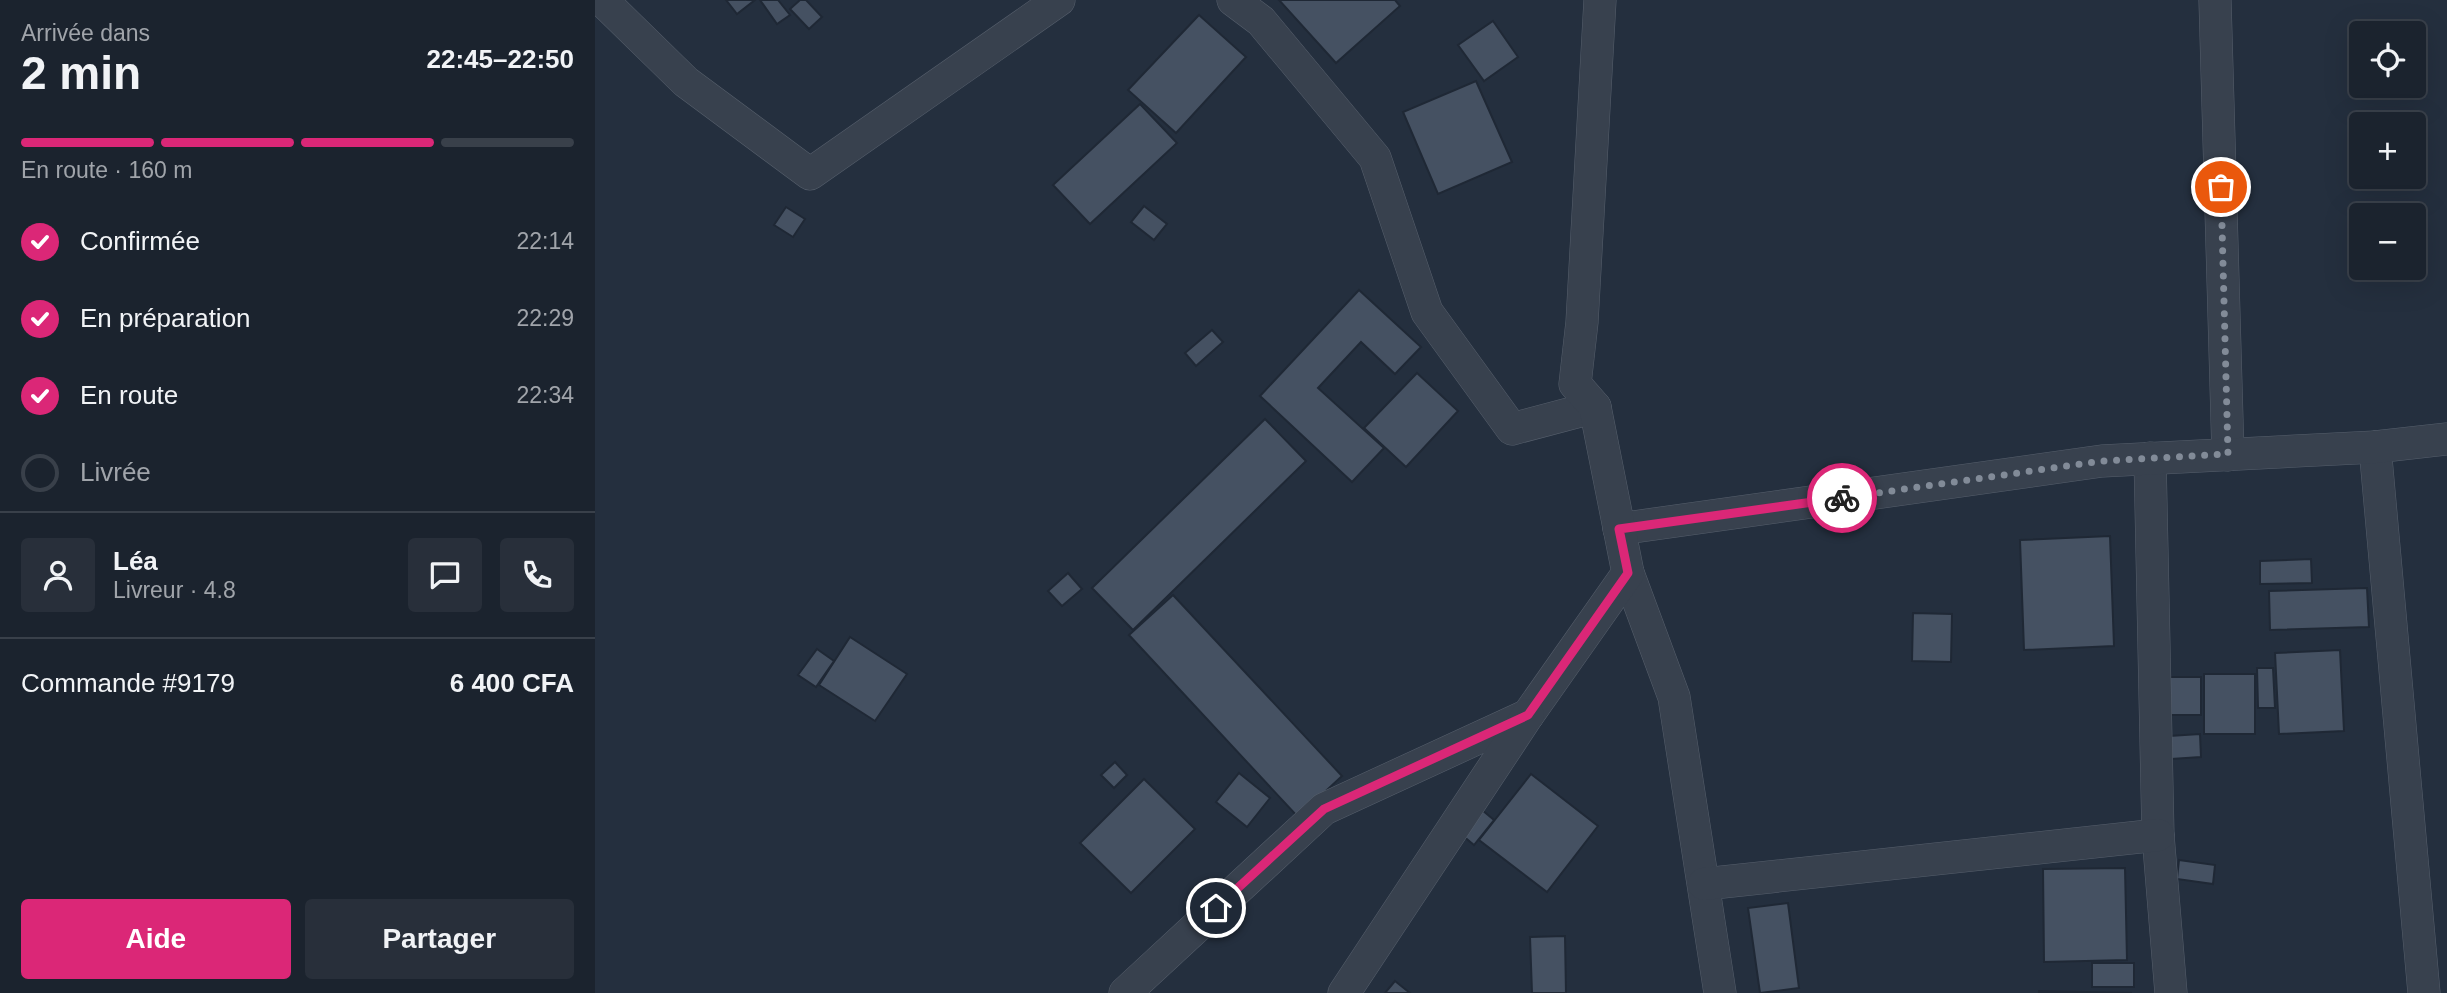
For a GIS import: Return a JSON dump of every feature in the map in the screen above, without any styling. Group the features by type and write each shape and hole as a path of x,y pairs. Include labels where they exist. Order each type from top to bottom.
{"street":[{"path":"602,0 686,82 810,174 1059,0"},
{"path":"1233,0 1261,21 1375,158 1427,312 1512,429 1595,407"},
{"path":"1600,0 1583,322 1575,384 1595,407 1628,573 1674,697 1720,993"},
{"path":"2215,0 2228,454"},
{"path":"1619,529 2102,461 2375,447 2447,439"},
{"path":"2375,447 2424,993"},
{"path":"2150,458 2158,835 2171,993"},
{"path":"1344,993 1528,715 1628,573"},
{"path":"1125,993 1324,809 1528,715"},
{"path":"1704,884 2158,835"}],"building":[{"path":"726,0 755,0 737,14"},
{"path":"760,0 778,0 790,15 777,24"},
{"path":"800,0 806,0 822,17 809,29 790,9"},
{"path":"1279,0 1395,0 1400,6 1336,63"},
{"path":"1199,15 1246,57 1176,133 1128,90"},
{"path":"1493,21 1518,57 1484,81 1458,45"},
{"path":"1476,81 1512,162 1438,194 1403,112"},
{"path":"1140,104 1177,143 1090,224 1053,185"},
{"path":"1144,206 1167,224 1154,240 1131,222"},
{"path":"786,207 805,219 793,237 774,225"},
{"path":"1359,290 1421,347 1395,374 1361,342 1318,388 1384,448 1352,482 1260,396"},
{"path":"1212,330 1223,342 1196,366 1185,353"},
{"path":"1417,373 1458,411 1406,467 1364,428"},
{"path":"1265,419 1306,461 1133,630 1092,588"},
{"path":"2110,536 2114,646 2024,650 2020,540"},
{"path":"2311,559 2312,583 2260,584 2260,561"},
{"path":"1068,573 1082,589 1062,606 1048,591"},
{"path":"2367,588 2369,627 2270,630 2269,591"},
{"path":"1173,595 1342,776 1298,817 1129,635"},
{"path":"1913,613 1952,614 1951,662 1912,661"},
{"path":"850,637 907,674 875,721 819,685"},
{"path":"817,649 834,661 816,687 798,675"},
{"path":"2340,650 2344,731 2279,734 2275,653"},
{"path":"2257,668 2273,668 2275,708 2258,708"},
{"path":"2204,674 2255,674 2255,734 2204,734"},
{"path":"2169,677 2201,677 2201,715 2168,715"},
{"path":"2200,734 2201,757 2171,759 2169,736"},
{"path":"1115,762 1127,775 1114,788 1101,775"},
{"path":"1239,773 1270,798 1247,827 1216,802"},
{"path":"1531,774 1598,826 1547,892 1479,840"},
{"path":"1144,779 1195,829 1131,893 1080,843"},
{"path":"1482,810 1494,820 1474,845 1462,835"},
{"path":"2179,860 2215,865 2213,884 2177,879"},
{"path":"2125,868 2127,960 2044,962 2043,869"},
{"path":"1788,903 1799,988 1760,993 1748,908"},
{"path":"1565,936 1566,993 1532,993 1530,937"},
{"path":"2092,963 2134,963 2134,987 2092,987"},
{"path":"1395,981 1410,993 1385,993"},
{"path":"2039,991 2132,993 2039,993"}],"way so far":[{"path":"1842,498 2102,461 2228,454 2221,187"}],"route":[{"path":"1216,908 1324,809 1528,715 1628,573 1619,529 1842,498"}]}
